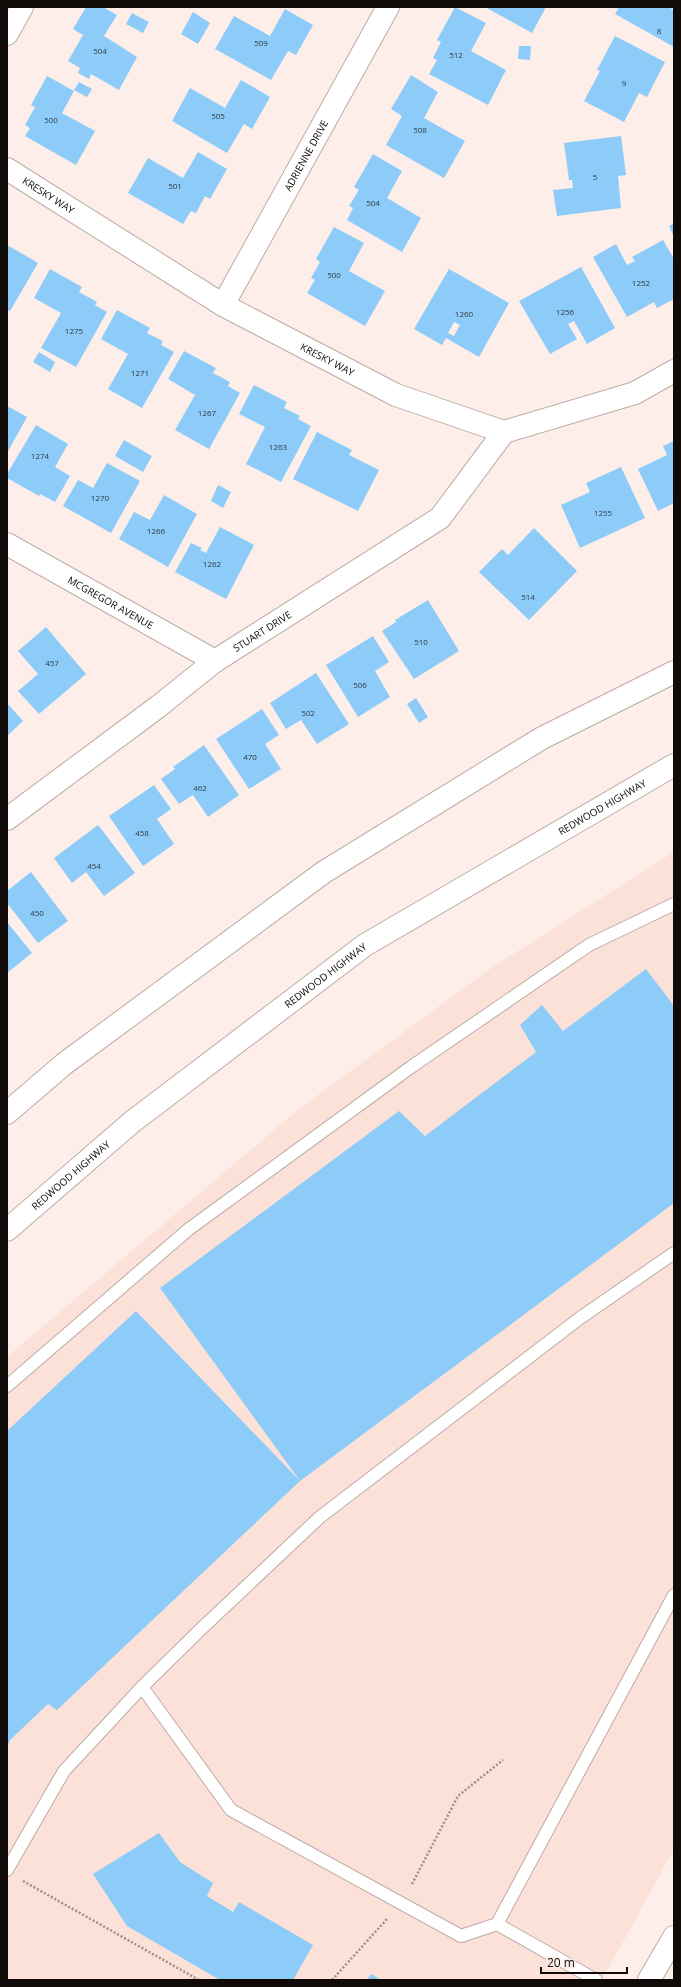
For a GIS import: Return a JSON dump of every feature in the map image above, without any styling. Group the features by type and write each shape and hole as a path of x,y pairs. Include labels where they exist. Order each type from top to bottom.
{"main road":[{"path":"7,34 22,7"},
{"name":"ADRIENNE DRIVE","path":"223,305 388,7"},
{"name":"KRESKY WAY","path":"7,169 223,305 396,395 504,432"},
{"path":"504,432 635,393 674,371"},
{"name":"STUART DRIVE","path":"7,819 159,706 215,661 440,518 504,432"},
{"name":"MCGREGOR AVENUE","path":"7,544 215,661"},
{"path":"7,1113 64,1064 324,872 542,738 674,672"},
{"name":"REDWOOD HIGHWAY","path":"7,1230 132,1122 365,945 674,765"},
{"path":"650,1980 674,1937"}],"lane":[{"path":"7,1386 189,1229 404,1072 589,945 674,904"},
{"path":"7,1870 64,1771 142,1687 320,1517 580,1318 674,1253"},
{"path":"142,1687 231,1810 461,1936 497,1924 674,1595"},
{"path":"497,1924 596,1980"}],"path":[{"path":"332,1980 402,1904 458,1796 503,1760"},
{"path":"21,1880 199,1980"}],"shaded area":[{"path":"674,852 674,1849 602,1980 7,1980 7,1357 299,1109 494,966"}],"building":[{"path":"86,7 103,7 117,15 104,36 137,57 119,90 91,74 89,79 78,73 80,68 68,61 83,35 73,29"},
{"path":"455,7 486,23 471,51 506,70 488,105 429,74 437,60 433,58 441,42 437,40"},
{"path":"485,7 546,7 532,33"},
{"path":"619,7 668,7 674,10 674,47 615,14"},
{"path":"285,9 313,25 296,55 288,51 271,80 215,49 234,16 270,36"},
{"path":"193,12 210,23 198,44 181,34"},
{"path":"132,13 149,22 143,33 126,24"},
{"path":"615,36 665,62 647,97 639,93 624,122 584,101 600,71 597,70"},
{"path":"519,46 531,46 530,60 518,59"},
{"path":"411,75 438,92 424,118 465,141 444,178 386,145 402,116 391,109"},
{"path":"47,76 74,91 62,113 95,131 76,165 25,136 30,128 25,125 35,107 31,105"},
{"path":"241,80 270,97 252,129 244,124 227,153 172,121 190,88 225,108"},
{"path":"79,82 92,89 87,97 74,90"},
{"path":"621,136 626,175 618,176 621,208 557,216 553,190 573,188 572,180 569,180 564,143"},
{"path":"198,152 227,169 210,199 205,196 196,213 191,211 183,224 128,193 148,158 183,178"},
{"path":"373,154 402,171 387,198 421,218 402,252 347,220 353,208 349,206 359,190 354,187"},
{"path":"674,223 674,237 669,226"},
{"path":"334,227 364,243 349,271 385,291 365,326 307,293 315,280 311,278 320,262 316,259"},
{"path":"663,240 674,259 674,299 657,308 654,302 627,317 593,257 616,244 627,265 635,261 632,257"},
{"path":"9,246 38,263 10,311 7,310 7,249"},
{"path":"581,267 615,328 587,344 574,321 568,324 577,339 550,354 519,301"},
{"path":"50,269 82,287 79,292 97,302 95,305 107,312 76,367 41,348 61,313 34,298"},
{"path":"449,269 509,303 479,357 446,338 442,345 414,329","holes":["454,322 460,325 454,336 448,333"]},
{"path":"117,310 150,328 147,333 163,341 161,345 174,352 142,408 108,389 128,354 101,339"},
{"path":"184,351 216,368 213,373 230,382 228,386 240,393 209,449 175,430 195,395 168,379"},
{"path":"39,352 55,362 50,372 33,362"},
{"path":"254,385 287,402 284,408 300,416 298,419 311,426 281,482 246,464 265,427 239,414"},
{"path":"7,406 27,417 7,453"},
{"path":"36,425 68,444 55,467 70,476 55,502 40,494 39,496 7,478 7,474"},
{"path":"317,432 352,450 349,455 379,470 358,511 293,479"},
{"path":"124,440 152,456 143,472 115,456"},
{"path":"674,441 674,503 658,511 638,469 667,455 663,446"},
{"path":"107,463 140,481 111,533 63,506 78,480 93,488"},
{"path":"621,467 645,518 580,548 561,505 590,492 586,483"},
{"path":"218,485 231,492 223,508 211,501"},
{"path":"164,495 197,514 168,567 119,539 134,512 150,520"},
{"path":"220,527 254,545 226,599 175,572 191,543 202,548 200,550 206,553"},
{"path":"534,528 577,571 529,620 479,572 502,549 508,555"},
{"path":"428,600 459,651 414,679 382,631 396,622 395,620"},
{"path":"46,627 86,674 39,714 18,691 38,674 18,651"},
{"path":"373,636 389,662 375,671 390,697 358,717 326,665"},
{"path":"316,673 349,724 317,744 301,720 286,729 270,703"},
{"path":"416,698 428,717 419,723 407,704"},
{"path":"7,703 23,721 7,736"},
{"path":"262,709 279,735 265,744 281,769 249,789 216,739"},
{"path":"204,745 239,795 208,817 193,795 179,804 161,779 175,769 173,767"},
{"path":"154,785 171,809 157,819 174,844 143,866 109,816"},
{"path":"98,825 135,873 104,896 86,872 72,883 54,858"},
{"path":"31,872 68,921 38,943 7,903 7,891"},
{"path":"7,922 32,953 7,973"},
{"path":"646,969 674,1006 674,1203 300,1481 160,1288 399,1111 425,1136 536,1052 520,1025 542,1005 563,1031"},
{"path":"136,1311 300,1481 57,1710 48,1704 10,1740 7,1747 7,1431"},
{"path":"159,1833 180,1862 213,1883 207,1896 233,1912 239,1902 313,1945 293,1980 220,1980 127,1926 93,1874"},
{"path":"371,1974 381,1980 367,1980"}]}
